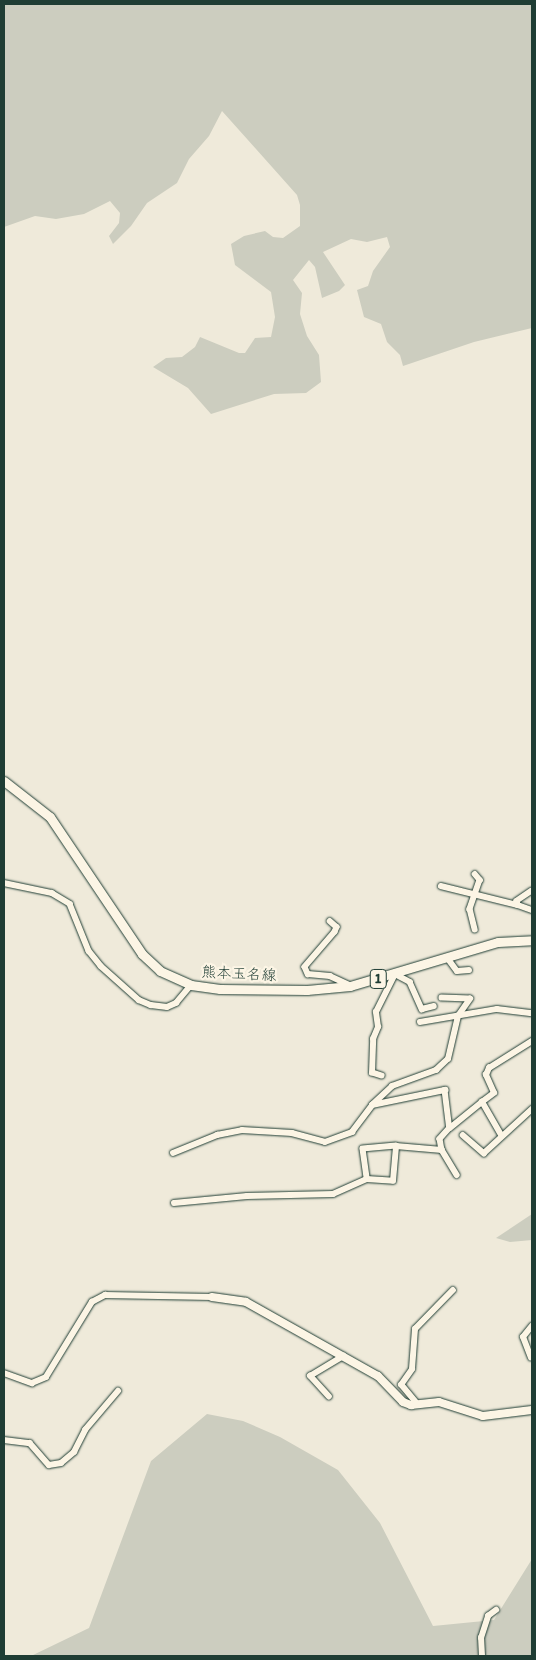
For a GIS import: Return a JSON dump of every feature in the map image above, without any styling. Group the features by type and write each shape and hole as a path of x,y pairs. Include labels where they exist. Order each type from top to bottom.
{"main road":[{"name":"熊本玉名線","path":"4,781 50,817 142,954 160,971 191,985 220,990 297,990 350,986 498,942 531,938"}],"street":[{"path":"475,874 480,880 470,909 475,929"},
{"path":"4,883 52,893 70,904 89,950 101,966 139,1000 150,1005 167,1007 176,1003 191,985"},
{"path":"441,886 532,910"},
{"path":"518,905 517,901 532,890"},
{"path":"330,921 337,926 335,932 305,967 308,974 330,976 350,986"},
{"path":"447,957 457,971 469,970"},
{"path":"382,1076 372,1073 376,1012 395,974 410,982 422,1009 434,1006"},
{"path":"173,1153 217,1136 242,1130 292,1133 325,1142 352,1132 372,1104 392,1086 436,1070 448,1059 458,1016 470,999 442,998"},
{"path":"420,1022 497,1009 532,1014"},
{"path":"457,1175 442,1150 440,1139 450,1128 494,1093 486,1075 489,1068 532,1041"},
{"path":"372,1104 445,1090 450,1128"},
{"path":"482,1102 501,1134"},
{"path":"463,1135 484,1153 501,1134 532,1110"},
{"path":"367,1179 363,1149 396,1146 442,1150"},
{"path":"174,1203 247,1196 333,1194 367,1179 393,1181 396,1146"},
{"path":"418,1405 401,1385 412,1370 415,1329 453,1290"},
{"path":"4,1373 32,1383 46,1377 92,1302 105,1294 212,1298 246,1302 378,1376 403,1402 418,1405 439,1402 484,1416 532,1410"},
{"path":"530,1358 522,1337 532,1326"},
{"path":"328,1397 310,1376 343,1356"},
{"path":"4,1440 30,1443 49,1465 61,1463 74,1452 86,1430 118,1391"},
{"path":"482,1656 481,1638 488,1616 496,1610"}],"shaded area":[{"path":"4,4 532,4 532,328 474,342 403,366 400,355 387,342 381,324 364,317 357,290 368,286 373,271 390,247 387,237 367,242 351,239 323,252 345,285 339,291 322,298 315,267 309,260 293,280 302,293 300,314 307,336 319,355 321,382 306,393 274,394 211,414 188,388 153,367 166,358 182,357 195,347 200,337 239,353 245,353 255,338 271,337 275,317 271,292 235,265 231,244 244,236 265,231 273,237 283,238 300,226 300,205 297,195 222,111 209,136 189,159 177,183 147,203 131,226 113,244 109,236 119,223 120,213 110,201 84,214 56,219 35,216 4,227"},
{"path":"532,1214 532,1240 510,1242 496,1238"},
{"path":"207,1414 243,1421 280,1437 338,1470 380,1523 433,1626 494,1620 532,1559 532,1656 31,1656 89,1628 151,1461"}]}
